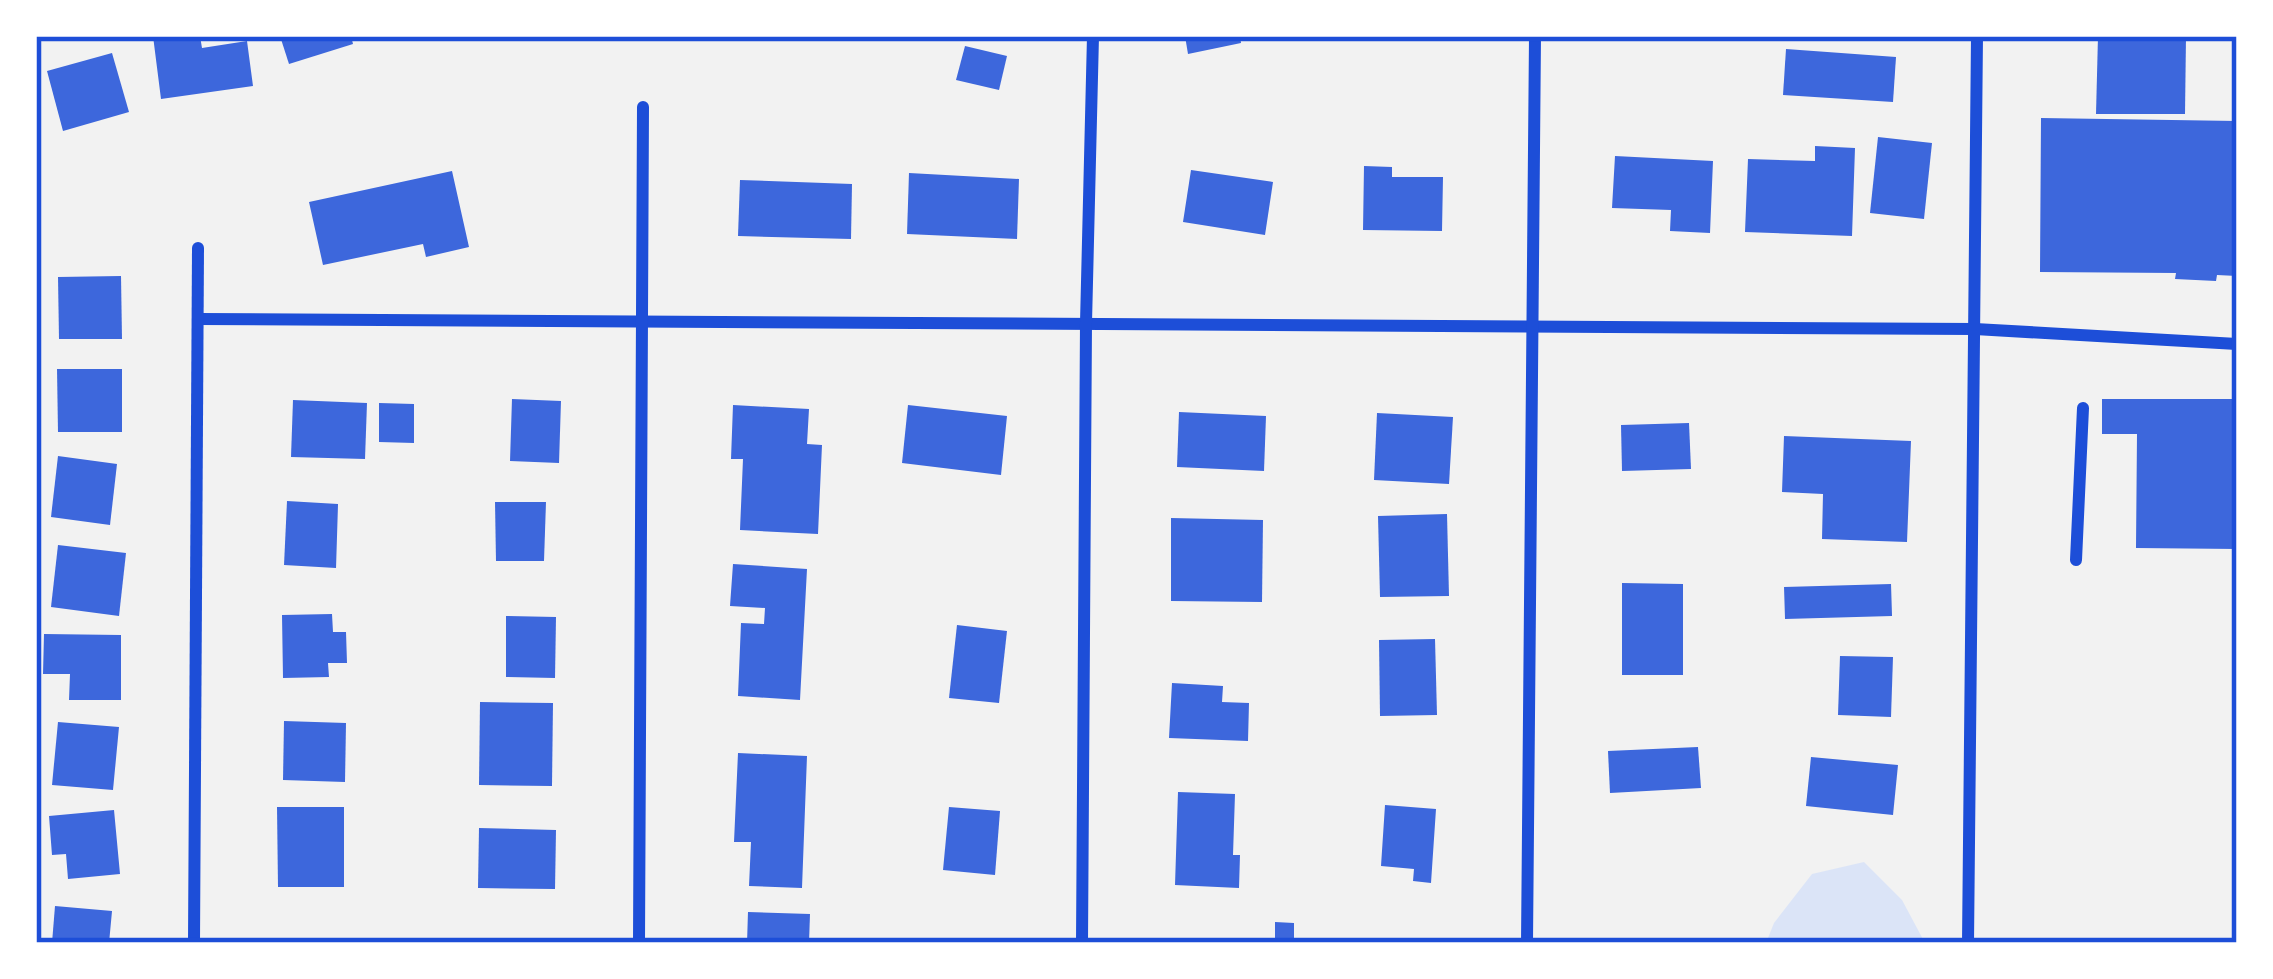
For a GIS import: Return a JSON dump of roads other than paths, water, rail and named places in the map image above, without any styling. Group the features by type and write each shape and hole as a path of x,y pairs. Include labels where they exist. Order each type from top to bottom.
{"street":[{"path":"1082,943 1093,36"},
{"path":"1527,943 1535,36"},
{"path":"1968,943 1977,36"},
{"path":"639,943 643,107"},
{"path":"194,943 198,248"},
{"path":"198,320 1975,329 2237,344"},
{"path":"2076,560 2084,408"}]}
